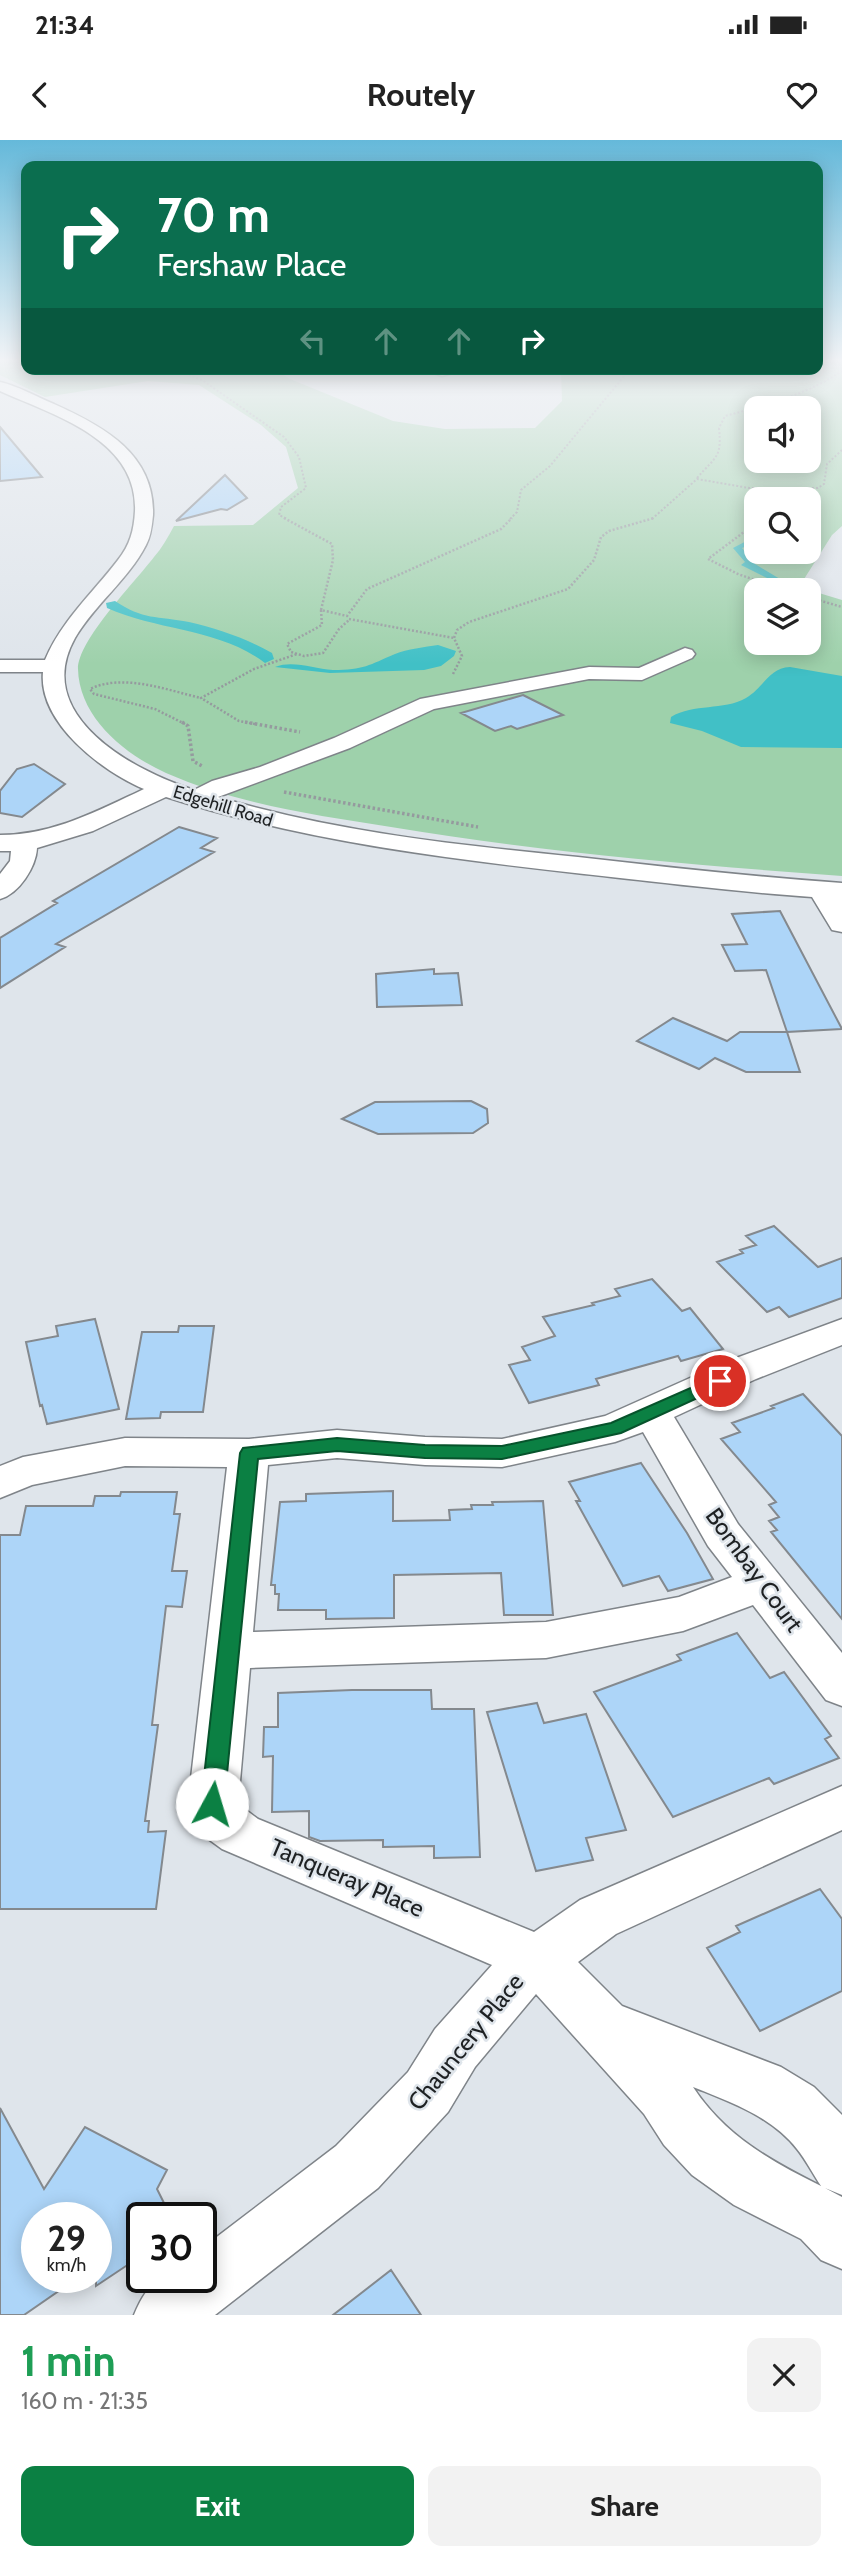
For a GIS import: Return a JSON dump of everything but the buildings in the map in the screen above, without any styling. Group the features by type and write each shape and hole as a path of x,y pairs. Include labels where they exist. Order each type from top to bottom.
{"street":[{"path":"0,666 54,666 75,622 138,543 144,516 143,480 127,462"},
{"path":"196,799 221,786 324,751 432,703 589,673 642,674 685,654"},
{"name":"Edgehill Road","path":"54,666 52,677 59,702 74,726 105,757 164,789 282,824 342,835 693,879 832,890"},
{"path":"0,891 23,862 12,842 64,833 164,789"},
{"path":"832,890 842,924"},
{"path":"0,1483 23,1472 125,1452 249,1453 337,1444 425,1451 502,1453 615,1429 742,1370 842,1331"},
{"name":"Bombay Court","path":"652,1413 723,1535 842,1687"},
{"name":"Tanqueray Place","path":"249,1453 212,1804 218,1818 240,1834 539,1959 603,2025 664,2094 684,2125 712,2155 755,2183 822,2218 842,2239"},
{"path":"228,1651 545,1640 683,1614 761,1584"},
{"name":"Chauncery Place","path":"165,2315 357,2167 428,2092 455,2048 516,1977 539,1959 598,1917 842,1807"},
{"name":"Tanqueray Place","path":"603,2025 761,2087 794,2107 817,2128 842,2166"}],"path":[{"path":"299,462 306,488 281,507 279,515 332,544 333,565 321,600 322,625 287,644 291,652 304,656 323,653 367,589 501,528 517,512 521,490 553,462"},
{"path":"454,638 457,630 469,622 568,589 594,560 601,537 609,531 652,520 697,479 711,462"},
{"path":"820,487 824,484 824,472 829,462"},
{"path":"697,479 755,487"},
{"path":"744,532 708,559 747,578"},
{"path":"821,601 842,607"},
{"path":"321,610 348,618 454,638 462,647 463,655 456,671 426,696 432,703"},
{"path":"201,698 254,669 297,654"},
{"path":"242,779 205,768 193,761 188,726 180,720 158,710 94,694 90,689 95,684 110,682 164,689 201,698 239,721 300,732"}],"green space":[{"path":"290,462 744,462 744,473 821,473 821,462 842,462 842,526 832,535 821,552 821,487 744,487 744,564 814,564 805,578 744,578 744,655 821,655 821,594 842,600 842,876 559,851 362,823 248,801 193,784 150,765 120,744 95,718 80,686 80,657 97,627 157,554 174,526 253,525 298,488"}],"water":[{"path":"744,542 744,561 733,548"},
{"path":"755,564 778,578 767,578 741,565"},
{"path":"115,601 142,614 189,622 232,635 272,653 274,659 265,663 228,643 208,636 127,616 107,608 106,603"},
{"path":"438,645 456,651 454,656 441,666 424,670 330,673 275,667 289,664 333,670 352,669 405,651"},
{"path":"790,667 842,676 842,748 741,747 702,731 670,723 671,717 689,710 728,704 746,698 776,671"}],"route":[{"path":"212,1804 249,1453 337,1444 425,1451 502,1453 615,1429 720,1381"}]}
